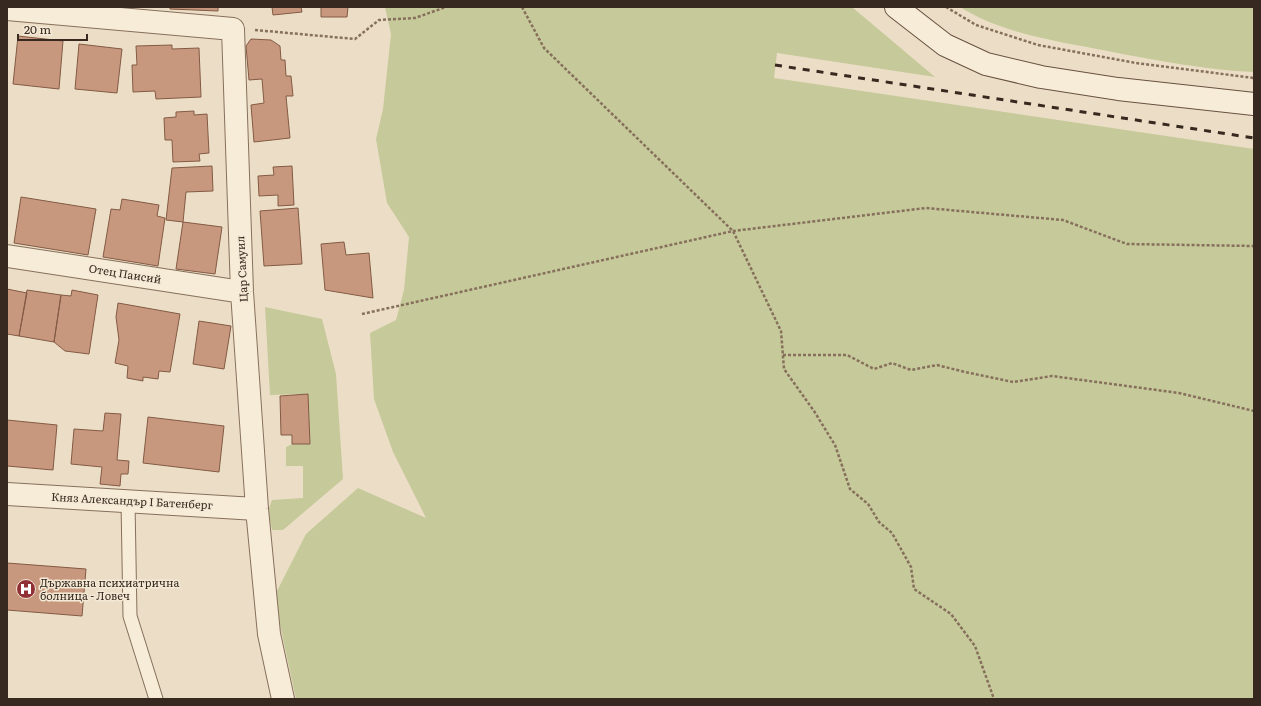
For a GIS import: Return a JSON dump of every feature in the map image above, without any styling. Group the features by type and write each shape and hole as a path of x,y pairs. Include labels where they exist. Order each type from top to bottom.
{"street":[{"path":"896,7 945,45 986,64 1041,77 1118,89 1254,104"},
{"path":"7,9 240,29"},
{"name":"Цар Самуил","path":"240,29 242,292 257,509 269,634 283,699"},
{"name":"Отец Паисий","path":"7,256 242,292"},
{"name":"Княз Александър I Батенберг","path":"7,494 257,509"}],"lane":[{"path":"128,502 130,616 156,699"}],"path":[{"path":"240,29 355,39 379,20 415,18 446,7"},
{"path":"522,7 544,48 733,231 781,331 784,369 814,411 835,445 850,489 868,504 879,522 892,533 911,567 914,589 951,614 975,646 994,699"},
{"path":"946,7 976,25 1038,45 1136,63 1254,78"},
{"path":"362,314 733,231 926,208 1063,220 1127,244 1254,246"},
{"path":"783,355 847,355 874,368 892,363 911,370 937,365 1013,382 1052,376 1179,393 1254,411"}],"green space":[{"path":"385,7 852,7 935,77 777,53 774,78 1254,149 1254,699 296,699 274,597 306,534 358,488 426,518 393,452 374,399 370,333 396,320 404,290 409,237 387,203 376,139 383,109 391,34"},
{"path":"960,7 1254,7 1254,72 1180,64 1050,40 994,24"},
{"path":"265,307 322,319 336,374 343,479 283,530 272,530 268,511 272,500 303,498 303,466 286,466 286,447 292,444 310,444 307,394 270,395"}],"building":[{"path":"170,7 218,7 218,11 170,9"},
{"path":"272,7 301,7 302,12 273,15"},
{"path":"321,7 348,7 347,17 321,17"},
{"path":"18,36 63,41 59,89 13,84"},
{"path":"251,39 271,40 280,46 281,60 285,60 286,76 291,76 293,96 286,96 290,138 254,142 251,105 264,103 262,79 249,80 246,46"},
{"path":"79,44 122,49 117,93 75,89"},
{"path":"172,45 172,49 199,48 201,97 156,99 155,91 133,92 132,65 137,65 136,46"},
{"path":"194,111 194,115 207,114 209,153 199,154 200,161 173,162 172,140 165,140 164,118 176,117 176,112"},
{"path":"212,166 213,191 186,192 183,222 166,220 172,168"},
{"path":"292,166 294,205 278,206 278,195 259,196 258,176 274,175 273,167"},
{"path":"21,197 96,209 88,255 14,243"},
{"path":"122,199 159,205 157,216 165,218 158,266 103,257 111,209 120,210"},
{"path":"298,208 302,264 264,266 260,211"},
{"path":"183,222 222,227 215,274 176,269"},
{"path":"344,242 346,255 369,253 373,298 325,290 321,244"},
{"path":"7,289 27,293 19,336 7,334"},
{"path":"27,290 61,295 54,342 19,336"},
{"path":"72,290 98,295 89,354 65,351 54,342 61,295 71,296"},
{"path":"118,303 180,314 170,372 159,371 158,379 143,377 143,381 127,378 128,366 115,363 119,340 116,317"},
{"path":"199,321 231,326 224,369 193,364"},
{"path":"308,394 310,444 292,444 292,435 281,435 280,396"},
{"path":"105,413 121,414 117,460 129,461 128,474 121,474 120,486 100,484 102,467 71,464 74,429 103,431"},
{"path":"148,417 224,426 219,472 143,463"},
{"path":"7,420 57,425 53,470 7,466"},
{"path":"7,563 86,569 82,616 7,610"}],"railway":[{"path":"775,65 1254,138"}],"place":[{"name":"Държавна психиатрична болница - Ловеч","path":"26,589"}]}
